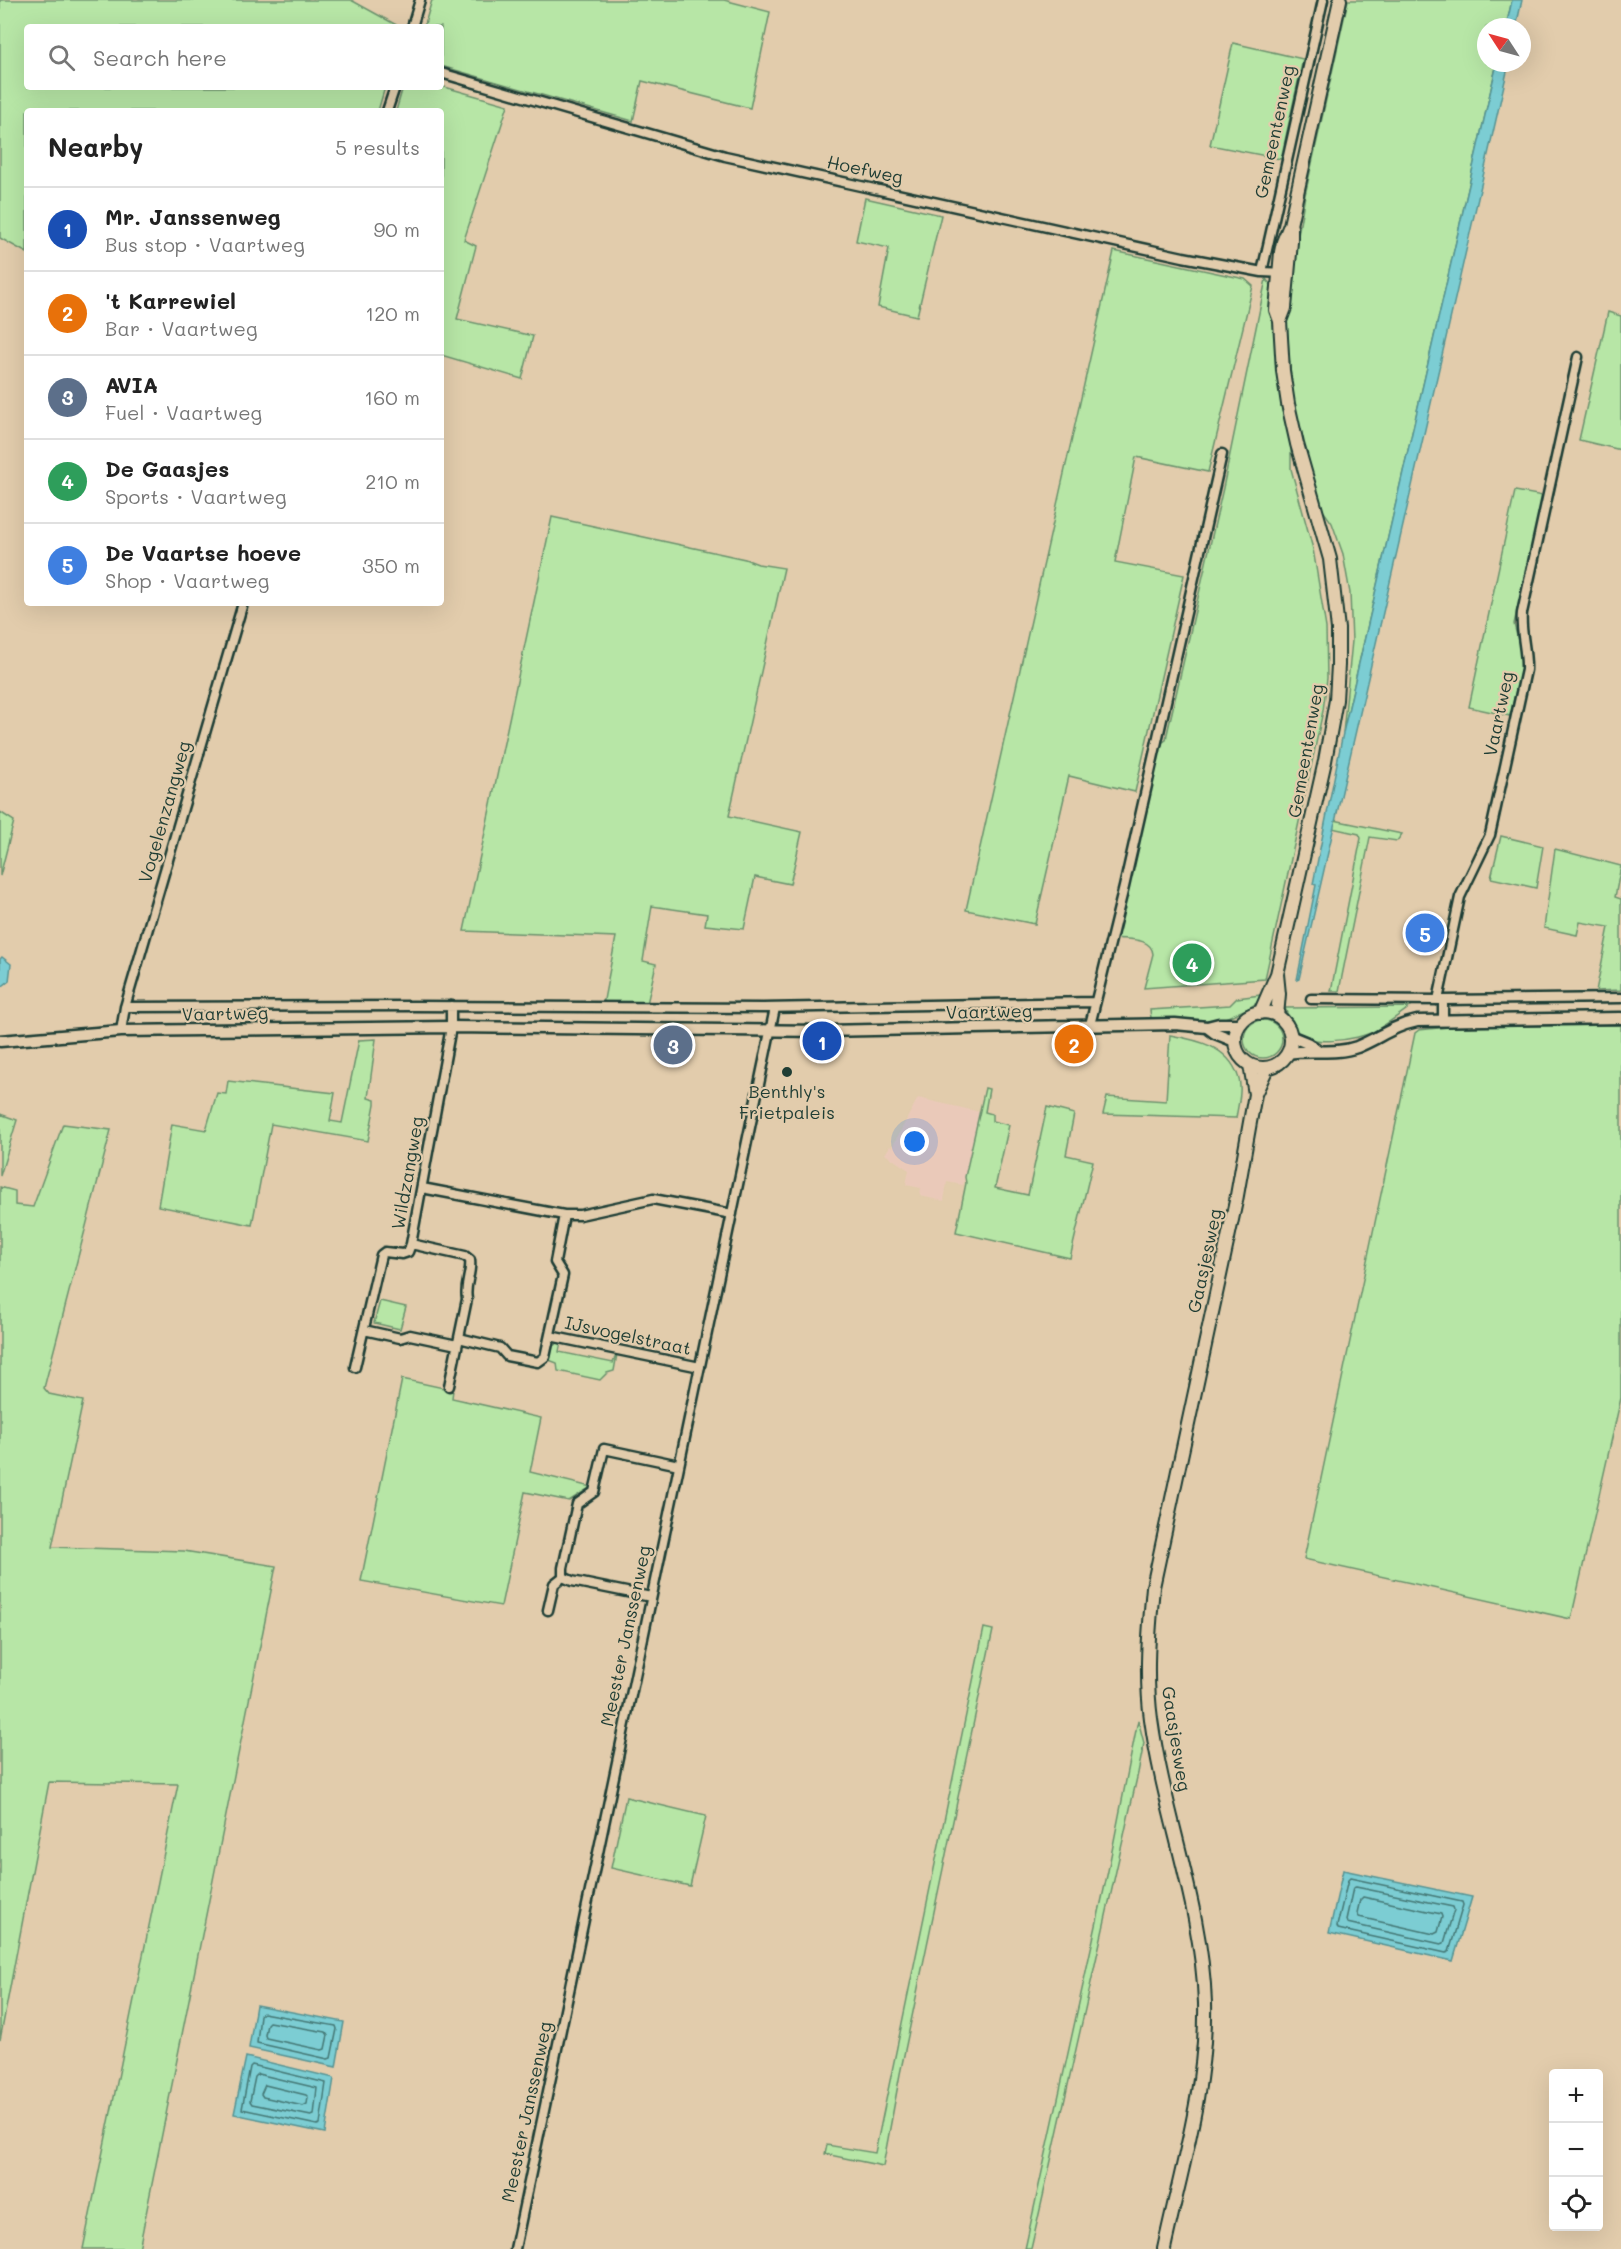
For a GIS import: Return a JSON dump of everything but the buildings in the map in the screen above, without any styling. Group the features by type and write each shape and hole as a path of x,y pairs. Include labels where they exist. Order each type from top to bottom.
{"main road":[{"name":"Gemeentenweg","path":"1260,1012 1277,974 1331,730 1338,664 1338,629 1330,559 1288,404 1280,321 1285,308 1283,273 1291,242 1290,225 1340,0"},
{"name":"Gemeentenweg","path":"1277,974 1279,994 1277,1016"},
{"path":"1260,1012 1277,1016 1284,1022 1290,1036 1288,1053 1279,1063 1267,1068 1250,1065 1239,1055 1235,1041 1240,1024 1260,1012"},
{"name":"Gaasjesweg","path":"1250,1065 1255,1094"},
{"name":"Gaasjesweg","path":"1164,2249 1201,2076 1205,2004 1197,1927 1160,1772 1151,1717 1148,1637 1153,1587 1234,1213 1255,1094 1267,1068"}],"street":[{"path":"413,24 420,0"},
{"name":"Gemeentenweg","path":"1262,272 1323,0"},
{"name":"Hoefweg","path":"444,74 725,156 1172,254 1262,272 1283,273"},
{"path":"388,108 393,90"},
{"name":"Vaartweg","path":"1443,1020 1440,1000 1460,897 1490,835 1526,670 1527,653 1521,622 1522,613 1578,357"},
{"path":"1090,1025 1124,887 1222,454"},
{"name":"Vogelenzangweg","path":"121,1031 125,1007 242,606"},
{"path":"1311,999 1621,998"},
{"name":"Vaartweg","path":"125,1007 775,1008 1095,1002"},
{"path":"451,1006 451,1027"},
{"path":"771,1031 775,1008"},
{"path":"1288,1053 1337,1052 1358,1047 1399,1025 1417,1021 1621,1018"},
{"name":"Vaartweg","path":"0,1041 121,1031 451,1027 771,1031 1175,1024 1207,1027 1219,1024 1240,1024"},
{"name":"Wildzangweg","path":"356,1367 381,1255 385,1252 402,1254 408,1252 411,1244 451,1027"},
{"name":"Vaartweg","path":"1207,1027 1235,1041"},
{"name":"Meester Janssenweg","path":"515,2249 771,1031"},
{"path":"1290,1036 1307,1043 1318,1051"},
{"path":"422,1188 564,1215 580,1215 653,1199 732,1214"},
{"path":"364,1330 400,1338 410,1335 500,1348 507,1356 533,1362 542,1360 547,1353 563,1275 555,1262 564,1215"},
{"path":"411,1244 465,1256 470,1260 471,1266 465,1289 466,1299 449,1386"},
{"name":"IJsvogelstraat","path":"550,1336 699,1367"},
{"path":"548,1610 554,1584 563,1577 577,1504 594,1492 604,1449 679,1465"},
{"path":"563,1577 572,1581 651,1597"}],"shaded area":[{"path":"918,1098 980,1112 963,1185 947,1182 944,1201 920,1196 921,1188 906,1185 909,1170 885,1154 890,1146 892,1147"}],"green space":[{"path":"0,0 351,0 395,24 24,24 24,90 384,90 379,108 24,108 24,251 0,238"},
{"path":"432,0 724,0 770,12 750,108 642,81 633,121 444,67 444,24 425,24"},
{"path":"1348,0 1512,0 1508,18 1477,18 1477,72 1495,72 1343,733 1352,641 1350,593 1343,554 1332,523 1322,509 1301,439 1292,398 1287,324 1291,276 1305,195"},
{"path":"1233,43 1303,59 1281,159 1210,145"},
{"path":"444,87 508,105 464,240 476,246 457,319 533,336 522,379 444,356 444,108 397,108 402,90 444,90"},
{"path":"865,198 941,215 917,316 878,307 889,248 856,241"},
{"path":"1114,251 1245,279 1253,286 1208,472 1136,457 1115,562 1184,575 1135,792 1069,776 1035,924 966,910"},
{"path":"1266,279 1273,287 1274,331 1282,410 1291,442 1291,469 1313,549 1326,628 1327,678 1323,711 1265,979 1144,988 1153,954 1151,949 1138,940 1115,938 1158,745 1166,740 1223,488"},
{"path":"1608,312 1621,316 1621,450 1579,440"},
{"path":"1515,491 1543,496 1514,624 1523,660 1510,716 1469,707"},
{"path":"552,517 784,568 729,816 802,832 790,884 755,877 744,929 705,925 707,914 652,906 643,961 656,964 647,1004 603,1005 616,937 464,931"},
{"path":"0,812 14,821 0,876"},
{"path":"1334,820 1402,834 1397,841 1370,837 1339,991 1331,991 1361,838 1359,834 1332,828"},
{"path":"1501,836 1543,846 1536,888 1491,878"},
{"path":"1555,849 1621,866 1615,897 1621,899 1621,990 1596,991 1609,927 1580,922 1577,935 1544,928"},
{"path":"1261,995 1257,1003 1249,1008 1218,1021 1151,1018 1150,1010 1230,1005 1237,998"},
{"path":"1410,1007 1375,1031 1333,1041 1320,1041 1300,1036 1294,1030 1285,1008"},
{"path":"1263,1020 1277,1025 1282,1039 1277,1053 1263,1058 1249,1053 1244,1039 1249,1025"},
{"path":"1621,1025 1621,1398 1571,1619 1304,1559 1415,1033 1419,1030 1448,1027"},
{"path":"1170,1035 1201,1042 1227,1058 1238,1076 1240,1086 1236,1118 1103,1114 1107,1097 1166,1101"},
{"path":"376,1039 368,1098 375,1100 375,1104 368,1141 271,1124 252,1225 158,1206 172,1124 206,1130 217,1093 226,1094 228,1081 335,1093 330,1121 342,1123 359,1040"},
{"path":"985,1088 989,1089 985,1112 992,1114 992,1121 1009,1125 995,1188 1028,1195 1047,1107 1074,1114 1066,1155 1093,1161 1070,1258 956,1232 966,1183 965,1177"},
{"path":"0,1114 17,1120 0,1176"},
{"path":"63,1124 111,1130 44,1388 49,1394 83,1401 52,1547 184,1551 276,1566 139,2249 83,2249 178,1784 49,1782 0,2040 0,1187 15,1191 15,1205 33,1207"},
{"path":"380,1301 406,1307 400,1329 374,1323"},
{"path":"561,1342 559,1352 613,1363 617,1354 614,1371 607,1373 600,1380 558,1371 557,1363 549,1360 551,1347"},
{"path":"402,1379 453,1390 452,1398 541,1418 530,1472 591,1487 569,1501 525,1492 501,1606 361,1581"},
{"path":"984,1628 993,1630 900,2074 883,2166 825,2154 827,2145 875,2153"},
{"path":"1138,1720 1144,1743 1138,1773 1031,2249 1025,2249 1108,1871"},
{"path":"626,1797 706,1816 690,1886 611,1868"}],"water":[{"path":"1512,0 1522,0 1518,18 1508,18"},
{"path":"1495,72 1507,72 1297,980 1316,885 1313,884 1343,733"},
{"path":"2,957 11,964 9,981 0,988 0,959"},
{"path":"1343,1870 1472,1897 1453,1961 1329,1933"},
{"path":"256,2005 344,2022 336,2067 249,2048"},
{"path":"246,2057 334,2078 325,2133 234,2114"}],"place":[{"name":"De Vaartse hoeve","path":"1425,933"},
{"name":"De Gaasjes","path":"1192,963"},
{"name":"Mr. Janssenweg","path":"822,1041"},
{"name":"'t Karrewiel","path":"1074,1044"},
{"name":"AVIA","path":"673,1045"},
{"name":"Benthly's Frietpaleis","path":"787,1072"}]}
